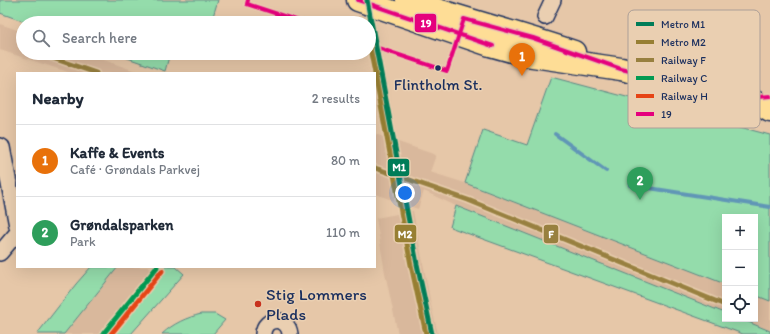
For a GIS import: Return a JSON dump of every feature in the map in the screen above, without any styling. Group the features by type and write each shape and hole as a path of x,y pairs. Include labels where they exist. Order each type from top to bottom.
{"main road":[{"path":"358,0 462,26 533,38 628,71"},
{"path":"407,0 462,26"},
{"path":"760,97 770,96"},
{"path":"760,105 770,111"}],"street":[{"path":"545,17 553,0"},
{"path":"0,146 2,147 12,171 15,210"},
{"path":"0,253 16,234"},
{"path":"263,334 265,326 269,322 278,320 285,323 290,334"}],"shaded area":[{"path":"0,24 16,30 16,55 0,50"},
{"path":"31,60 104,60 138,72 68,72"},
{"path":"376,134 436,155 430,172 465,183 722,283 722,312 456,206 424,191 418,209 376,194"},
{"path":"413,211 438,334 398,334 385,273 376,218"},
{"path":"117,268 177,268 184,274 131,334 64,334"},
{"path":"758,296 770,301 770,331 748,322 758,322"}],"green space":[{"path":"0,0 218,0 213,16 16,16 16,19 0,13"},
{"path":"133,60 168,60 165,71"},
{"path":"551,77 628,97 628,128 744,128 770,135 770,301 758,296 758,214 722,214 722,283 465,183 483,130 527,145"},
{"path":"456,206 722,312 722,322 748,322 770,331 770,334 743,334 450,227"},
{"path":"90,268 117,268 64,334 37,334"},
{"path":"164,268 177,268 184,274 131,334 111,334"},
{"path":"201,314 215,314 225,320 213,334 162,334 180,321"}],"waterway":[{"path":"555,134 606,171"},
{"path":"630,185 770,207"}],"metro line":[{"name":"M1","path":"367,0 370,16"},
{"name":"M1","path":"376,48 417,264 432,334"},
{"name":"M2","path":"372,60 375,72"},
{"name":"M2","path":"376,79 411,265 426,334"}],"rail line":[{"name":"F","path":"58,60 93,72"},
{"name":"F","path":"376,168 468,200 722,304"},
{"name":"C","path":"103,334 156,268"},
{"name":"H","path":"111,334 162,271"}],"transit line":[{"name":"19","path":"248,0 247,4 284,16"},
{"name":"19","path":"358,0 493,46"},
{"name":"19","path":"376,47 447,71 464,19 533,38 628,71"},
{"name":"19","path":"760,97 770,96"}],"place":[{"name":"Flintholm St.","path":"438,68"},
{"name":"Kaffe & Events","path":"522,76"},
{"name":"Grøndalsparken","path":"640,200"},
{"name":"Stig Lommers Plads","path":"258,304"}]}
